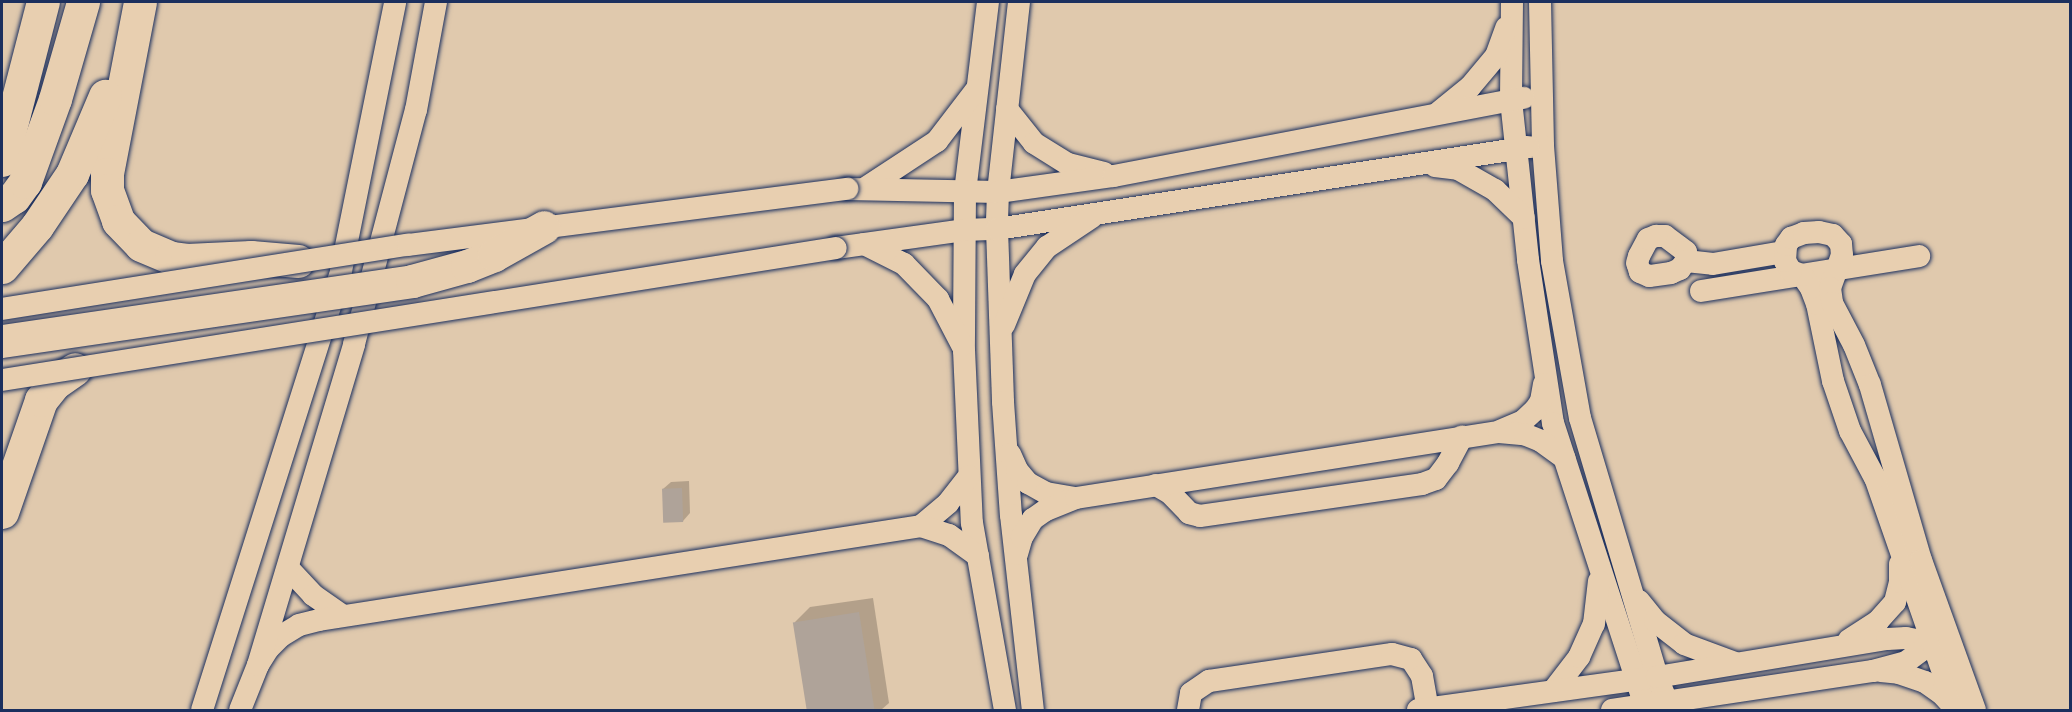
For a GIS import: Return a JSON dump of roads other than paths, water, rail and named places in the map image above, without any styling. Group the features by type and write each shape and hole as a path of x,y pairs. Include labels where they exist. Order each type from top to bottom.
{"highway":[{"path":"2,160 43,2"},
{"path":"2,205 14,196 25,182 55,99 83,2"},
{"path":"2,267 38,226 72,174 98,116 108,87 129,2"},
{"path":"140,2 107,174 108,190 118,221 141,245 171,258 187,260 251,257 298,261"},
{"path":"2,249 18,241 38,226"},
{"path":"2,341 412,281 485,259 544,227"},
{"path":"2,512 41,400 55,383 75,369"}],"lane":[{"path":"202,711 341,271 395,2"},
{"path":"240,711 258,665 354,344 413,122 436,2"},
{"path":"988,2 965,191 964,350 972,523 1005,711"},
{"path":"1018,2 998,192 997,229 1006,447 1016,559 1035,708"},
{"path":"1540,2 1543,146 1552,261 1580,418 1657,676 1657,707"},
{"path":"1540,39 1552,14 1554,2"},
{"path":"1512,7 1511,100 1524,218 1553,423 1634,679 1657,707"},
{"path":"1435,115 1470,87 1496,56 1512,7"},
{"path":"857,188 937,141 977,89"},
{"path":"2,309 298,261 544,227 857,188 998,192 1114,176 1541,96"},
{"path":"1007,109 1034,143 1068,164 1114,176"},
{"path":"10,375 75,369 836,248 964,230 997,229 1516,148 1543,146"},
{"path":"1422,163 1458,169 1495,190 1524,218"},
{"path":"1000,332 1025,274 1047,247 1097,213"},
{"path":"1819,232 1833,236 1840,244 1842,255 1830,288 1832,303 1854,345 1870,385 1921,560 1958,661 1962,710 1931,643 1875,477 1850,431 1833,381 1817,304 1802,275 1791,271 1785,261 1783,252 1791,238 1804,233 1819,232"},
{"path":"864,244 904,264 938,299 964,350"},
{"path":"1686,261 1713,264 1783,252"},
{"path":"1701,291 1919,256"},
{"path":"1499,432 1523,421 1535,410 1541,401 1545,376"},
{"path":"1016,559 1022,537 1033,519 1046,510 1076,498 1499,432 1524,434 1541,441 1564,458"},
{"path":"1156,485 1170,493 1189,513 1200,516 1422,484 1436,479 1462,437"},
{"path":"1006,447 1017,470 1028,483 1046,493 1076,498"},
{"path":"921,526 948,503 969,476"},
{"path":"258,665 268,648 281,636 299,625 342,615 921,526 949,535 978,556"},
{"path":"1841,645 1878,621 1895,602 1900,582 1900,554"},
{"path":"288,568 313,595 342,615"},
{"path":"1553,691 1579,657 1594,624 1600,571"},
{"path":"1632,592 1655,621 1684,644 1737,664"},
{"path":"1612,711 1715,702 1874,671 1906,662 1931,643 1938,632 1939,609"},
{"path":"1188,711 1191,693 1209,681 1392,654 1411,659 1422,676 1423,710 1737,664 1841,645 1906,638 1931,643 1958,661"},
{"path":"1874,671 1899,673 1925,682 1962,710"},
{"path":"993,711 999,674"}]}
